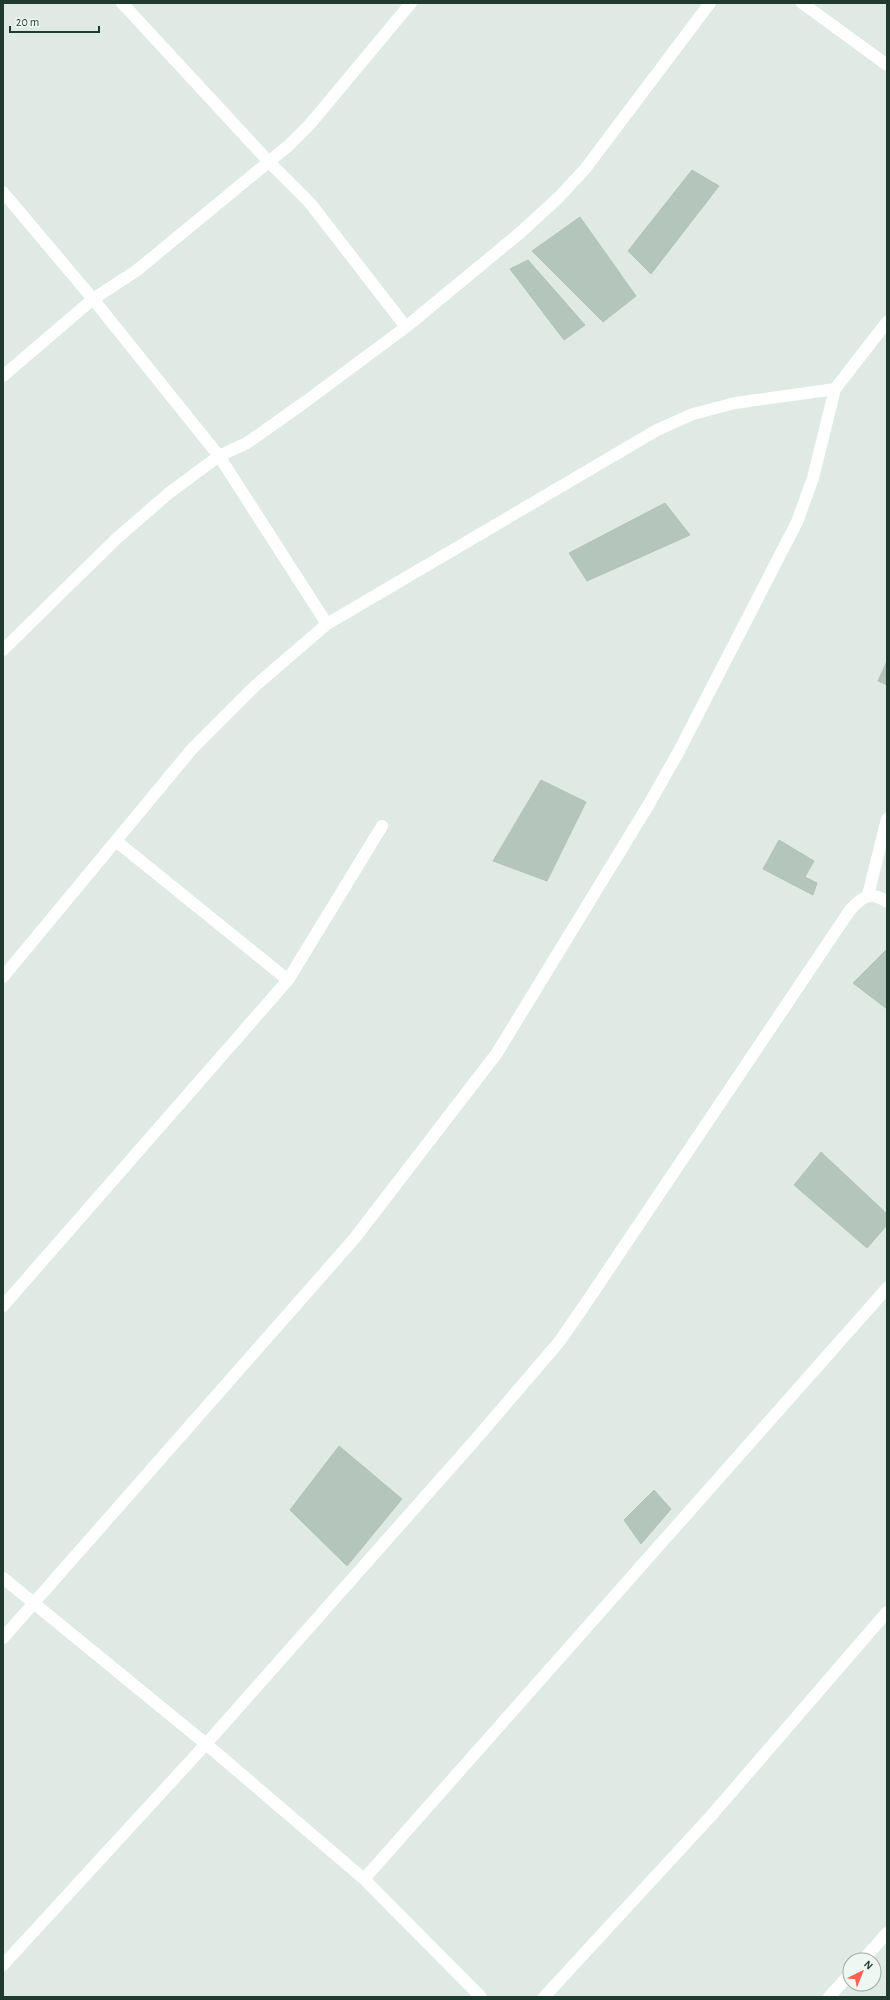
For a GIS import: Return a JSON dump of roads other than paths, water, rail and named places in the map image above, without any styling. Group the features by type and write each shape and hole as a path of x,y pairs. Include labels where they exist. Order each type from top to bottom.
{"street":[{"path":"122,3 269,162 310,203 406,326"},
{"path":"3,376 93,299 136,271 269,162 311,123 411,3"},
{"path":"3,650 116,539 169,493 219,456 247,443 270,428 406,326 521,232 559,197 585,169 710,3"},
{"path":"802,3 887,64"},
{"path":"3,192 93,299 219,456 327,624"},
{"path":"3,1638 35,1604 354,1239 496,1053 675,758 794,529 813,478 836,389 887,322"},
{"path":"3,977 192,749 255,686 327,624 657,430 693,414 735,402 836,389"},
{"path":"868,895 887,819"},
{"path":"3,1306 288,980 382,826"},
{"path":"116,840 288,980"},
{"path":"3,1965 206,1744 476,1439 559,1342 850,910 859,900 868,895 880,897 887,902"},
{"path":"364,1878 887,1288"},
{"path":"3,1578 206,1744 364,1878 481,1997"},
{"path":"544,1997 710,1817 887,1612"},
{"path":"870,1952 887,1933"},
{"path":"829,1997 842,1983"}]}
